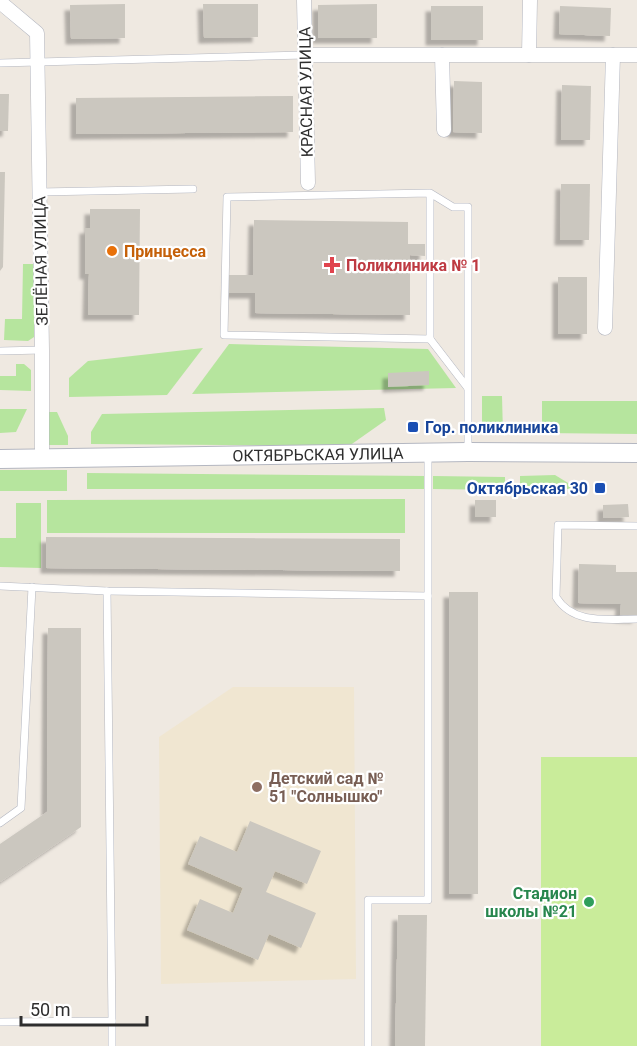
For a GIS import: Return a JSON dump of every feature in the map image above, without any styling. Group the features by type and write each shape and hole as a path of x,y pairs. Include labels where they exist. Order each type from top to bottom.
{"street":[{"name":"КРАСНАЯ УЛИЦА","path":"304,0 308,183"},
{"path":"529,55 530,0"},
{"name":"ЗЕЛЁНАЯ УЛИЦА","path":"0,2 37,33 42,460"},
{"path":"305,55 637,55"},
{"path":"442,55 444,130"},
{"path":"605,328 613,55"},
{"name":"ОКТЯБРЬСКАЯ УЛИЦА","path":"0,459 468,452 637,453"}],"lane":[{"path":"0,63 305,55"},
{"path":"40,192 193,189"},
{"path":"430,193 430,339 467,387"},
{"path":"430,339 224,335 227,197 430,193 453,207 468,207 468,452"},
{"path":"0,351 42,350"},
{"path":"368,1046 368,900 428,900 428,453"},
{"path":"637,526 558,525 556,597 562,607 584,618 637,620"},
{"path":"0,586 107,591 428,596"},
{"path":"0,823 21,808 32,587"},
{"path":"107,591 112,1046"},
{"path":"0,1022 112,1021"}],"shaded area":[{"name":"Детский сад № 51 \"Солнышко\"","path":"233,687 354,687 356,979 161,984 159,737"}],"green space":[{"path":"23,264 35,264 34,337 28,341 4,340 5,319 22,319"},
{"path":"229,344 428,349 456,388 192,394"},
{"path":"203,348 167,395 69,397 69,378 88,361"},
{"path":"16,364 24,364 31,370 31,391 0,390 0,376 16,376"},
{"path":"482,396 502,396 503,434 482,435"},
{"path":"542,401 637,401 637,434 542,433"},
{"path":"384,408 386,420 349,446 91,444 91,432 102,414"},
{"path":"0,409 27,409 16,432 0,433"},
{"path":"49,412 57,412 68,436 68,445 48,445"},
{"path":"0,470 67,470 67,491 0,491"},
{"path":"87,473 426,476 425,489 87,489"},
{"path":"555,475 578,489 520,489 520,476"},
{"path":"433,476 505,477 505,490 433,489"},
{"path":"405,499 405,533 47,533 47,500"},
{"path":"16,503 41,503 41,568 0,567 0,538 16,538"},
{"name":"Стадион школы №21","path":"541,757 637,757 637,1046 541,1046"}],"building":[{"path":"125,4 125,38 71,39 70,5"},
{"path":"203,4 258,4 258,37 204,38"},
{"path":"377,4 377,38 318,38 318,5"},
{"path":"431,6 483,6 483,40 431,40"},
{"path":"560,6 611,8 610,36 559,34"},
{"path":"454,81 482,82 482,133 453,132"},
{"path":"562,85 591,86 590,140 561,140"},
{"path":"0,94 9,94 8,131 0,131"},
{"path":"293,96 293,132 76,134 76,98"},
{"path":"0,172 5,172 3,267 0,271"},
{"path":"561,184 590,184 589,240 560,240"},
{"name":"Принцесса","path":"90,209 140,209 139,315 88,315 89,274 85,274 85,228 90,228"},
{"name":"Поликлиника № 1","path":"254,220 408,222 408,244 425,244 425,256 410,255 410,315 255,313 255,293 228,293 229,275 253,275"},
{"path":"558,277 587,277 587,334 558,334"},
{"path":"429,371 429,385 388,387 388,373"},
{"path":"475,500 496,500 496,517 475,517"},
{"path":"628,504 629,517 603,518 603,505"},
{"path":"46,537 400,539 400,571 46,568"},
{"path":"579,564 616,565 616,572 637,572 637,618 620,617 621,604 578,603"},
{"path":"449,592 478,592 478,894 449,894"},
{"path":"48,628 81,628 81,827 0,882 0,844 47,812"},
{"path":"250,821 321,851 307,884 275,871 266,892 316,913 301,948 269,934 258,960 187,930 200,899 233,913 243,888 188,864 200,836 237,852"},
{"path":"398,915 427,915 425,1046 395,1046"}],"place":[{"name":"Принцесса","path":"112,251"},
{"name":"Поликлиника № 1","path":"332,265"},
{"name":"Гор. поликлиника","path":"413,427"},
{"name":"Октябрьская 30","path":"600,488"},
{"name":"Детский сад № 51 \"Солнышко\"","path":"257,787"},
{"name":"Стадион школы №21","path":"589,902"}]}
